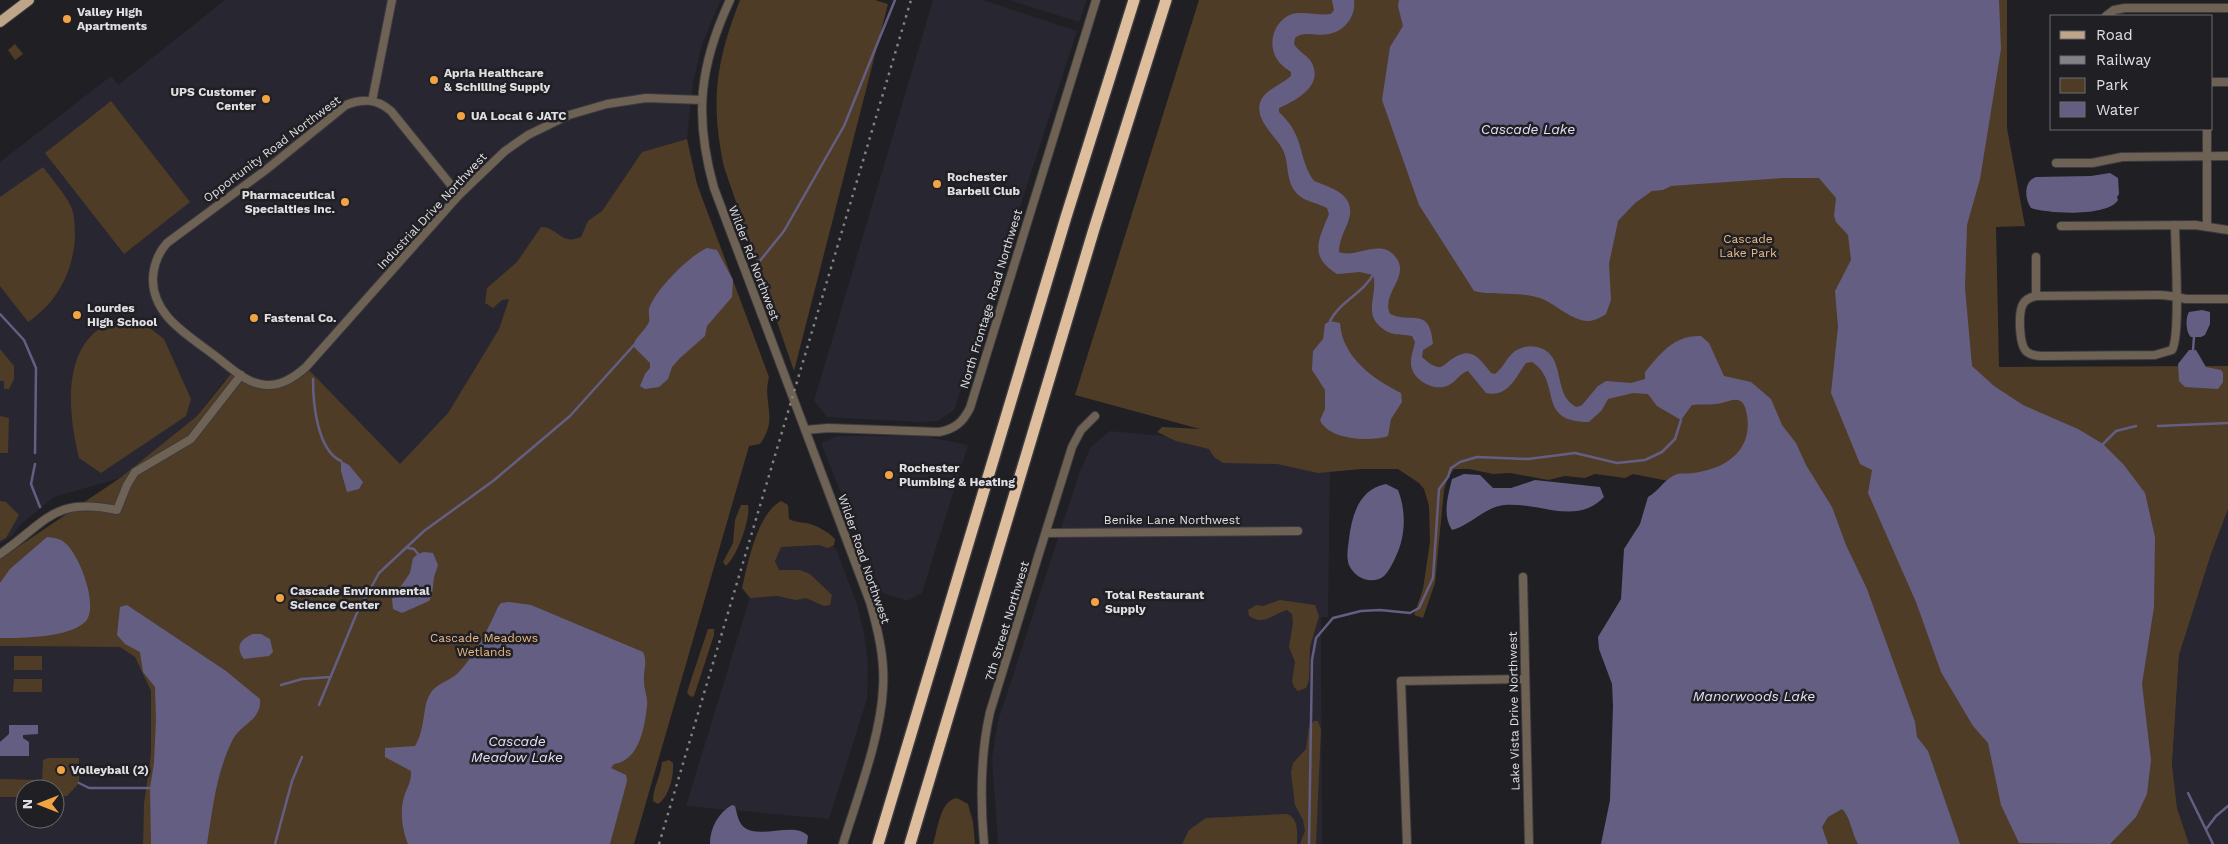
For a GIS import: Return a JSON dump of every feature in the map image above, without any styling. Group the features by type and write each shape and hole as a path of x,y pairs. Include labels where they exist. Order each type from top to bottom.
{"highway":[{"path":"878,844 1066,217 1134,0"},
{"path":"910,844 1091,238 1166,0"}],"main road":[{"path":"0,22 29,0"}],"street":[{"path":"392,0 372,101 391,112 459,196"},
{"path":"702,100 704,72 710,45 730,0"},
{"name":"North Frontage Road Northwest","path":"805,430 828,428 939,432 953,428 965,418 970,408 1096,0"},
{"path":"2108,15 2120,9 2154,12 2206,12 2228,8"},
{"path":"2213,82 2228,82"},
{"name":"Industrial Drive Northwest","path":"153,282 158,303 169,318 241,375 257,384 280,383 298,375 459,196 505,151 528,135 569,116 607,104 632,100 702,100"},
{"name":"Wilder Rd Northwest","path":"702,100 704,146 714,188 805,430"},
{"name":"Opportunity Road Northwest","path":"153,282 158,256 167,243 346,106 358,101 372,101"},
{"path":"2207,130 2207,227"},
{"path":"2056,163 2095,163 2122,157 2228,156"},
{"path":"2175,225 2176,297 2175,342 2168,352 2155,355 2043,356 2027,352 2021,340 2022,306 2027,300 2036,296 2159,294 2176,297 2228,298"},
{"path":"2061,226 2175,225 2228,230"},
{"path":"2036,257 2036,296"},
{"path":"0,554 50,515 68,507 98,506 118,510 127,484 135,472 191,439 241,375"},
{"name":"7th Street Northwest","path":"984,844 981,776 986,731 1072,447 1080,430 1095,416"},
{"name":"Wilder Road Northwest","path":"805,430 870,602 881,649 884,676 881,708 843,844"},
{"name":"Benike Lane Northwest","path":"1046,533 1298,531"},
{"name":"Lake Vista Drive Northwest","path":"1523,577 1529,844"},
{"path":"1407,844 1401,681 1525,679"}],"shaded area":[{"path":"225,0 721,0 702,44 693,83 687,139 642,152 583,240 519,271 499,329 448,413 400,465 306,367 280,383 224,380 197,416 120,478 54,497 21,524 11,537 0,544 0,162 111,76 118,85"},
{"path":"933,0 983,0 1077,31 954,410 938,421 917,422 827,417 814,401"},
{"path":"1009,0 1087,0 1079,22"},
{"path":"1110,431 1253,444 1330,465 1328,617 1321,617 1322,844 998,844 992,758 998,721 1080,471 1091,447"},
{"path":"838,436 923,436 968,445 922,593 907,601 881,592 821,443"},
{"path":"2228,509 2228,844 2189,844 2177,808 2172,764 2179,655 2211,554"},
{"path":"771,529 826,539 836,549 857,604 864,633 868,663 867,699 829,819 686,806"},
{"path":"0,646 121,647 135,657 151,691 151,754 144,803 143,844 0,844"}],"green space":[{"path":"740,0 875,0 888,4 794,371 724,167 720,143 717,122 718,82 725,43"},
{"name":"Cascade Lake Park","path":"1199,0 2007,0 2007,128 2025,226 1996,227 1999,367 2228,366 2228,509 2211,554 2179,655 2172,764 2177,808 2189,844 1819,844 1820,511 1633,474 1625,478 1595,474 1585,478 1565,476 1548,480 1510,473 1493,474 1469,469 1454,469 1448,477 1444,490 1435,583 1423,618 1414,615 1423,589 1430,542 1429,506 1424,489 1419,483 1398,469 1362,469 1318,473 1277,464 1223,463 1214,457 1209,449 1176,441 1157,432 1162,427 1200,429 1075,395"},
{"path":"15,44 23,54 15,60 8,50"},
{"path":"111,101 190,202 124,254 45,153"},
{"name":"Cascade Meadows Wetlands","path":"687,139 697,184 769,377 767,395 769,418 766,435 760,444 749,446 634,844 143,844 144,803 151,754 151,691 135,657 120,647 0,646 0,559 120,478 197,416 230,375 241,375 272,385 306,367 400,464 448,413 499,329 509,299 502,300 493,308 485,303 487,288 517,262 541,227 552,230 564,238 574,239 581,237 588,221 602,211 642,152"},
{"path":"43,167 71,207 75,228 74,244 72,259 60,288 41,312 28,322 0,286 0,197"},
{"path":"115,319 138,319 164,339 191,399 186,416 101,473 79,458 75,442 71,405 74,369 80,353 89,338 102,327"},
{"path":"0,349 14,366 14,379 9,389 4,389 4,381 0,381"},
{"path":"0,416 9,418 8,453 0,453"},
{"path":"0,501 6,502 19,515 6,538 0,541"},
{"path":"781,501 788,505 789,519 818,527 835,539 834,545 828,548 819,545 781,547 775,561 779,570 800,570 810,574 832,595 830,605 824,606 806,598 796,600 777,596 750,598 742,588 760,528 773,507"},
{"path":"741,505 748,505 745,528 739,546 726,566 723,562 733,543 735,520"},
{"path":"1280,600 1315,605 1319,616 1310,647 1309,680 1306,688 1298,691 1292,681 1295,662 1289,647 1293,623 1292,614 1287,610 1264,620 1254,619 1249,616 1248,610 1256,605 1263,606"},
{"path":"708,629 714,629 714,635 694,696 691,697 687,693"},
{"path":"14,656 42,656 42,670 14,670"},
{"path":"14,679 42,679 42,692 13,692"},
{"path":"1314,721 1318,721 1321,729 1316,844 1300,844 1305,831 1303,820 1295,805 1291,773 1293,763 1306,749 1309,727"},
{"name":"Volleyball (2)","path":"48,758 79,758 79,783 67,796 65,796 65,779 42,779 43,760"},
{"path":"669,760 673,763 672,780 668,791 658,804 653,801 654,791 662,762"},
{"name":"Volleyball (2)","path":"0,779 15,779 15,797 0,797"},
{"path":"957,798 968,804 973,822 975,844 933,844 943,809 951,800"},
{"path":"1287,814 1294,819 1297,831 1297,844 1182,844 1189,830 1206,818"}],"water":[{"name":"Manorwoods Lake","path":"1332,0 1354,0 1351,17 1340,30 1335,32 1324,35 1302,34 1295,38 1294,44 1297,49 1310,60 1314,69 1314,76 1312,84 1307,90 1301,96 1279,108 1279,112 1288,121 1293,130 1305,164 1314,181 1330,187 1343,195 1350,207 1350,215 1340,241 1339,252 1354,253 1384,249 1391,252 1397,259 1400,273 1389,300 1390,314 1398,317 1424,320 1431,332 1433,344 1423,350 1422,357 1436,367 1468,353 1477,357 1491,373 1495,374 1515,351 1531,346 1537,347 1547,351 1553,358 1564,394 1569,402 1577,407 1582,405 1598,386 1606,381 1631,383 1645,379 1645,372 1669,346 1691,336 1701,336 1709,343 1724,376 1751,382 1771,399 1782,425 1796,443 1806,465 1832,507 1846,545 1867,589 1915,722 1917,737 1928,751 1960,844 1858,844 1842,809 1828,817 1822,827 1828,844 1601,844 1610,800 1613,706 1612,684 1599,649 1598,637 1621,599 1624,549 1640,524 1648,497 1665,481 1677,474 1705,471 1716,467 1734,456 1741,448 1746,439 1748,428 1745,407 1739,400 1692,405 1681,420 1657,406 1648,394 1633,393 1608,399 1602,410 1589,422 1572,420 1562,415 1555,408 1541,370 1532,362 1526,363 1510,386 1500,393 1494,394 1486,393 1468,371 1449,385 1443,387 1430,386 1419,379 1414,374 1412,368 1411,360 1415,342 1412,336 1389,333 1378,325 1374,318 1372,312 1373,275 1360,272 1337,274 1322,261 1318,247 1319,239 1329,214 1327,208 1301,197 1291,186 1283,150 1260,116 1259,110 1262,98 1291,76 1291,72 1275,56 1272,42 1276,28 1285,17 1292,14 1331,14 1334,10"},
{"name":"Cascade Lake","path":"1399,0 1999,0 2001,49 1980,179 1967,225 1965,288 1972,366 1994,386 2023,405 2078,429 2103,444 2124,465 2145,493 2155,537 2154,607 2142,684 2151,760 2147,794 2136,817 2110,844 2019,843 2001,805 1988,743 1973,726 1941,672 1916,602 1868,493 1872,470 1860,464 1831,393 1838,327 1835,291 1851,260 1848,235 1836,222 1834,216 1836,198 1819,178 1782,178 1671,186 1663,190 1652,191 1635,203 1618,221 1609,264 1611,300 1606,314 1594,320 1584,321 1576,318 1545,300 1532,296 1474,291 1419,205 1382,100 1390,47 1403,26 1398,6"},
{"path":"2110,173 2118,178 2118,200 2102,209 2077,213 2050,212 2031,208 2027,200 2027,186 2036,177 2091,176"},
{"path":"707,248 717,250 733,280 732,297 707,326 705,336 672,367 668,379 659,387 645,389 640,386 650,368 650,363 633,346 649,322 649,309 652,301 665,283 682,266"},
{"path":"2202,310 2210,312 2210,324 2205,335 2191,337 2187,329 2189,312"},
{"path":"1330,321 1340,323 1346,346 1361,366 1380,381 1401,393 1402,402 1391,419 1388,436 1371,439 1351,438 1332,432 1320,420 1325,409 1325,390 1312,370 1313,351 1323,339 1325,324"},
{"path":"2189,350 2196,350 2206,367 2221,370 2223,382 2218,389 2185,387 2179,381 2178,364"},
{"path":"341,461 349,465 363,482 359,489 347,492 341,471"},
{"path":"1464,474 1480,475 1493,488 1511,488 1535,480 1600,487 1604,497 1593,506 1582,510 1557,511 1517,505 1497,506 1459,528 1452,530 1447,518 1449,492 1452,479"},
{"path":"1386,484 1398,490 1401,498 1404,514 1402,540 1388,572 1380,579 1370,580 1355,574 1349,565 1350,530 1358,504 1363,497 1369,491"},
{"path":"47,537 59,539 65,543 81,568 89,592 89,614 86,621 79,627 58,634 0,638 0,583 10,569"},
{"path":"424,552 433,553 438,565 429,601 402,613 393,609 392,599 410,573 413,558"},
{"name":"Cascade Meadow Lake","path":"509,602 531,605 643,652 645,660 644,685 647,702 645,723 635,750 623,762 614,764 611,768 626,775 627,781 610,844 408,844 403,829 402,806 411,771 385,757 385,748 415,746 421,732 430,694 435,688 458,673 481,642 498,607 501,603"},
{"path":"127,605 226,671 260,699 258,712 233,739 227,752 216,790 207,844 151,844 150,788 154,763 155,687 143,672 140,652 125,644 117,635 120,607"},
{"path":"253,634 261,634 270,639 273,652 269,656 244,659 241,655 240,644 245,638"},
{"path":"9,725 38,725 38,734 23,735 23,738 29,742 29,756 0,756 0,742 9,734"},
{"path":"732,805 735,806 739,821 745,828 759,832 795,830 808,836 807,844 710,844 711,832 716,821"}],"waterway":[{"path":"759,262 784,231 844,126 895,0"},
{"path":"1330,321 1334,314 1370,280 1374,273"},
{"path":"0,314 24,340 36,368 35,453"},
{"path":"2193,350 2194,337"},
{"path":"319,705 356,615 379,573 424,531 493,481 570,416 634,345"},
{"path":"313,379 316,413 322,437 333,455 341,461"},
{"path":"1309,844 1312,660 1316,638 1333,618 1361,611 1380,610 1410,613 1419,608 1433,578 1439,489 1448,477 1451,468 1460,462 1477,457 1528,459 1575,453 1617,463 1645,460 1662,452 1675,439 1681,420"},
{"path":"2158,426 2228,423"},
{"path":"2103,444 2116,431 2136,426"},
{"path":"35,464 31,484 40,507"},
{"path":"408,548 414,549 418,554"},
{"path":"281,685 302,679 330,677"},
{"path":"275,844 292,781 302,757"},
{"path":"79,783 89,788 150,788"},
{"path":"2188,793 2213,844"},
{"path":"2207,828 2216,816 2228,806"}],"railway":[{"path":"659,844 911,0"}],"place":[{"name":"Valley High Apartments","path":"67,19"},
{"name":"Apria Healthcare & Schilling Supply","path":"434,80"},
{"name":"UPS Customer Center","path":"266,99"},
{"name":"UA Local 6 JATC","path":"461,116"},
{"name":"Rochester Barbell Club","path":"937,184"},
{"name":"Pharmaceutical Specialties Inc.","path":"345,202"},
{"name":"Lourdes High School","path":"77,315"},
{"name":"Fastenal Co.","path":"254,318"},
{"name":"Rochester Plumbing & Heating","path":"889,475"},
{"name":"Cascade Environmental Science Center","path":"280,598"},
{"name":"Total Restaurant Supply","path":"1095,602"},
{"name":"Volleyball (2)","path":"61,770"}]}
